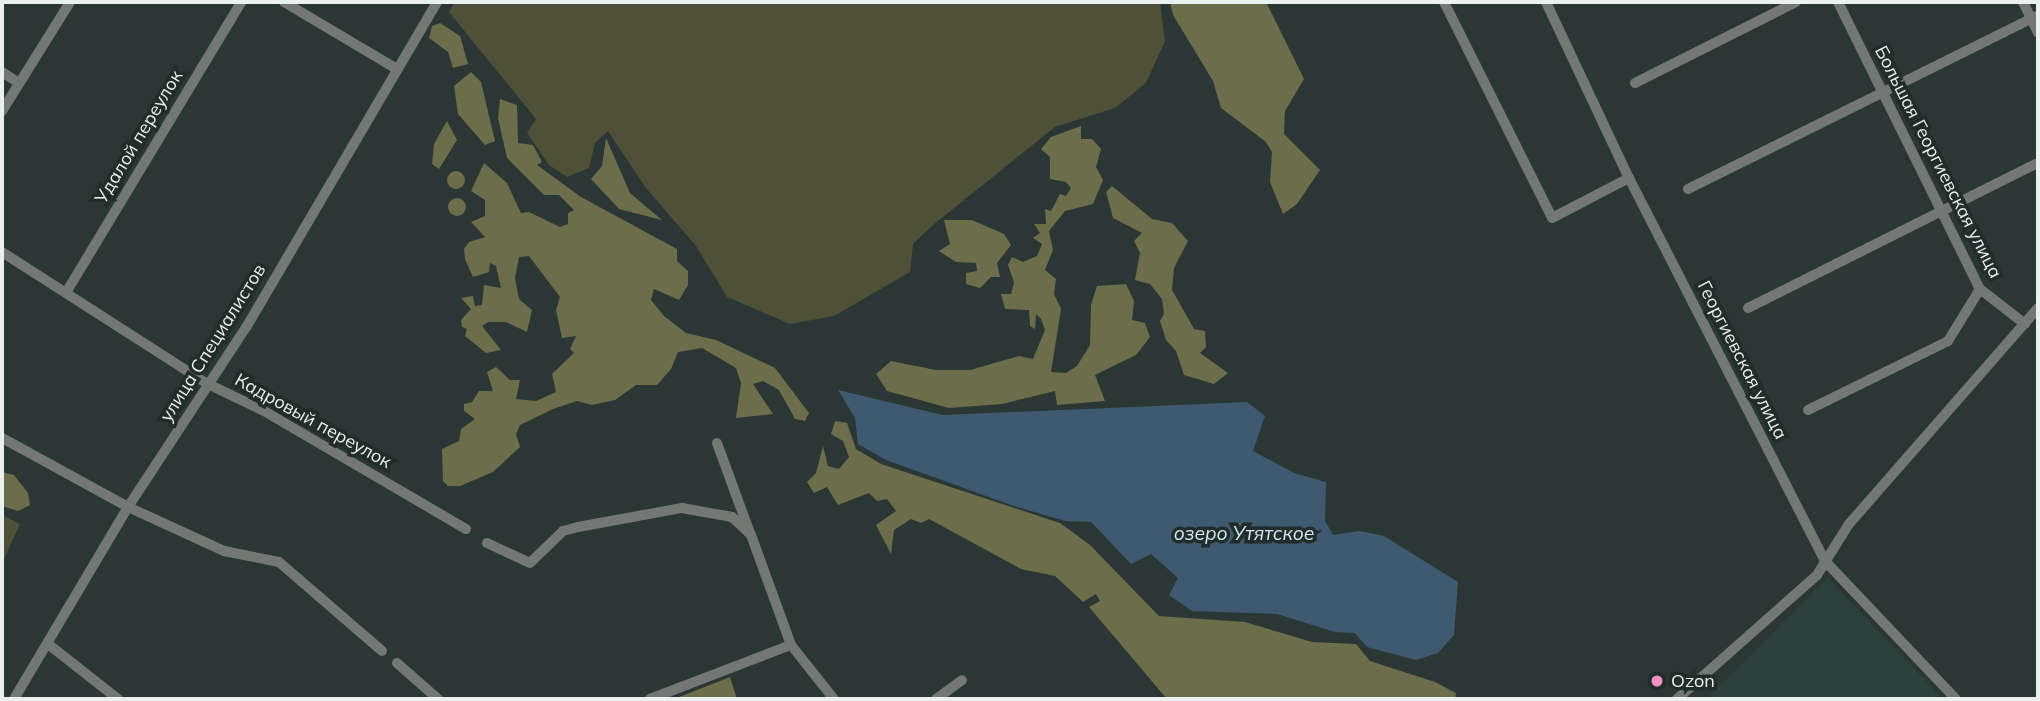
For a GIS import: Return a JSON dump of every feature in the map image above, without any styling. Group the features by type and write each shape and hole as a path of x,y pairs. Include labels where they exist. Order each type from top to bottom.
{"street":[{"path":"2,111 70,2"},
{"name":"Удалой переулок","path":"67,291 241,2"},
{"path":"284,2 397,69"},
{"name":"улица Специалистов","path":"14,699 128,507 247,326 437,2"},
{"path":"1444,2 1552,218 1629,178"},
{"name":"Георгиевская улица","path":"1546,2 1629,178 1825,561 1956,699"},
{"path":"1635,83 1796,2"},
{"name":"Большая Георгиевская улица","path":"1838,2 1980,289 2025,324"},
{"path":"2023,2 2035,17 2038,33"},
{"path":"1688,189 2035,17"},
{"path":"2,72 19,83"},
{"path":"1748,308 1942,214 2038,163"},
{"name":"Кадровый переулок","path":"2,252 67,291 208,384 264,411 466,529"},
{"path":"1808,410 1948,341 1980,289"},
{"path":"1677,699 1817,575 1849,524 2038,308"},
{"path":"2,438 128,507 224,551 279,562 382,652"},
{"path":"717,443 791,645 834,699"},
{"path":"487,543 530,563 563,531 682,508 732,517 751,535"},
{"path":"48,643 118,699"},
{"path":"650,699 791,645"},
{"path":"397,663 438,699"},
{"path":"936,699 962,680"}],"shaded area":[{"path":"455,2 1160,2 1165,41 1146,83 1115,108 1055,127 934,224 913,244 910,272 834,316 790,324 727,297 696,246 646,188 608,131 595,143 589,168 567,177 549,165 527,133 536,119 449,12"},
{"path":"2,515 20,524 2,563"},
{"path":"1828,578 1943,699 1706,699 1733,673"}],"green space":[{"path":"1170,2 1266,2 1304,79 1285,111 1284,134 1320,170 1297,204 1283,214 1270,182 1272,152 1266,142 1221,108 1213,81 1173,15"},
{"path":"440,23 460,36 468,64 453,68 448,52 429,38 432,26"},
{"path":"471,72 481,82 495,141 485,145 458,114 454,86"},
{"path":"500,99 517,105 518,143 533,145 542,162 537,165 581,197 677,249 677,261 688,271 688,285 679,300 654,289 651,300 664,316 686,333 716,340 775,368 809,413 805,421 795,419 779,390 763,381 753,384 773,414 736,418 741,383 736,368 702,348 678,352 671,369 657,385 636,385 615,400 592,405 577,401 520,425 516,434 520,447 493,472 460,486 448,486 443,481 442,449 459,441 461,429 475,419 464,411 464,404 472,402 479,391 493,391 487,372 496,367 510,380 520,380 516,399 536,401 556,392 552,374 574,353 570,349 576,336 562,338 556,310 560,297 529,256 519,257 515,278 519,299 532,310 527,332 506,322 488,322 482,326 501,350 486,353 465,336 467,329 462,327 461,320 471,309 461,298 473,296 475,306 482,305 484,285 501,288 496,266 490,263 489,272 473,277 465,259 464,249 469,242 485,237 471,222 485,216 485,200 471,191 484,163 507,183 521,213 529,212 560,227 568,224 568,213 574,210 559,195 544,195 507,158 498,118"},
{"path":"447,121 457,140 439,169 432,164 434,144"},
{"path":"1081,126 1081,139 1092,139 1101,149 1096,167 1103,180 1093,204 1065,211 1049,231 1053,250 1045,270 1056,279 1054,294 1061,309 1051,372 1066,373 1077,366 1090,345 1091,305 1097,286 1126,284 1134,301 1132,320 1145,323 1150,337 1136,355 1095,375 1105,401 1057,405 1055,391 1002,404 949,408 887,391 876,374 891,361 936,370 970,370 1019,356 1033,359 1045,330 1041,319 1036,314 1035,329 1030,326 1029,310 1005,309 1001,294 1011,294 1014,282 1008,265 1012,257 1023,262 1037,256 1042,244 1033,238 1040,233 1034,224 1046,224 1045,209 1051,211 1060,194 1066,196 1071,188 1066,182 1050,179 1050,157 1041,149 1051,137"},
{"path":"606,138 630,193 662,220 619,209 591,179 602,166"},
{"path":"456,171 462,174 465,180 462,186 456,189 450,186 447,180 450,174"},
{"path":"1112,186 1152,219 1172,223 1188,241 1174,268 1172,290 1194,329 1205,331 1206,347 1200,353 1228,373 1214,384 1184,375 1176,351 1166,340 1160,321 1164,314 1162,299 1150,284 1135,280 1140,253 1134,241 1142,233 1113,218 1106,192"},
{"path":"457,198 463,201 466,207 463,213 457,216 451,213 448,207 451,201"},
{"path":"944,220 972,220 1004,234 1011,245 997,263 1000,277 991,277 980,288 966,284 966,273 977,271 976,263 956,262 939,251 950,244"},
{"path":"835,421 847,423 856,449 881,464 1060,523 1090,545 1159,616 1245,622 1312,642 1356,644 1370,661 1435,682 1456,693 1455,699 1167,699 1089,607 1100,601 1096,594 1083,602 1055,576 1021,569 929,519 921,523 911,519 894,530 891,554 876,525 896,511 887,499 877,501 869,493 838,505 827,487 814,493 807,482 816,473 823,446 828,466 839,469 849,457 843,441 831,434"},
{"path":"2,472 14,475 28,493 30,505 18,511 2,506"},
{"path":"730,677 737,699 674,699"}],"water":[{"name":"озеро Утятское","path":"838,390 943,415 1247,402 1265,416 1253,451 1294,473 1326,482 1325,521 1333,535 1360,531 1384,536 1458,582 1454,635 1438,653 1416,660 1367,647 1355,633 1335,632 1277,614 1192,611 1169,595 1178,578 1151,554 1131,564 1091,522 1065,521 1014,506 886,460 858,444 855,418"}],"place":[{"name":"Ozon","path":"1657,681"}]}
